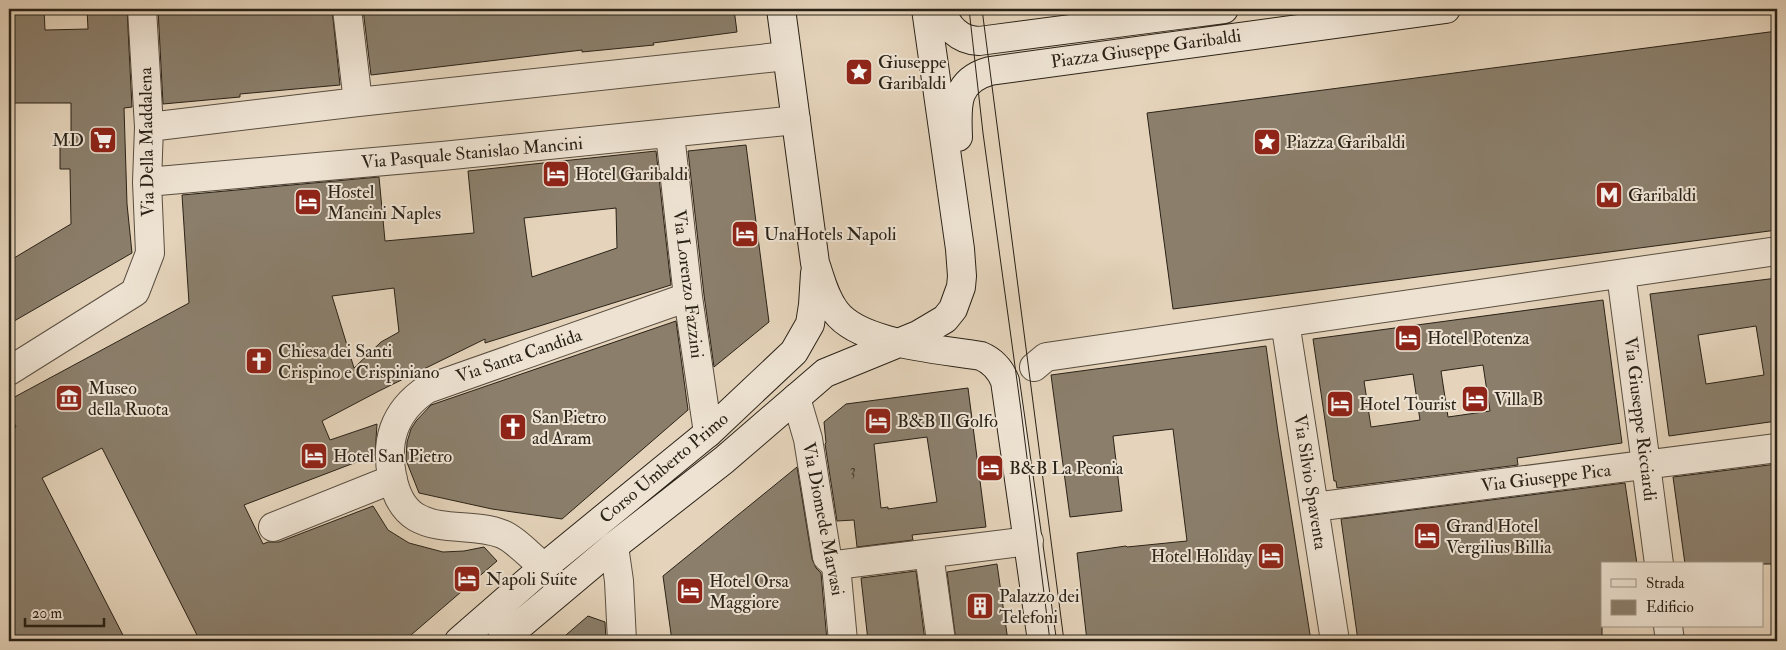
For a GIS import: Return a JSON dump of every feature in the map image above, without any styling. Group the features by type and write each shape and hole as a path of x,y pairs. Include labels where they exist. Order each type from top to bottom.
{"street":[{"name":"Via Della Maddalena","path":"9,371 135,292 150,253 147,182 148,127 142,9"},
{"path":"347,9 358,102"},
{"path":"781,9 815,263 828,299 838,314 866,333 898,342 981,356 989,359 1001,372 1005,382 1042,641"},
{"name":"Piazza Giuseppe Garibaldi","path":"898,342 918,334 945,319 953,309 959,296 962,276 953,198 926,9"},
{"name":"Piazza Giuseppe Garibaldi","path":"942,9 945,19 953,30 965,38 979,41 1224,9"},
{"name":"Piazza Giuseppe Garibaldi","path":"953,198 959,98 963,88 969,81 984,73 1050,62 1446,9"},
{"path":"148,127 358,102 787,56"},
{"name":"Via Pasquale Stanislao Mancini","path":"147,182 670,134 796,120"},
{"name":"Via Lorenzo Fazzini","path":"670,134 688,297 708,433"},
{"path":"1034,367 1046,357 1777,251"},
{"name":"Corso Umberto Primo","path":"460,641 544,567 708,433 794,352 810,324 815,263"},
{"name":"Via Giuseppe Ricciardi","path":"1622,274 1659,562"},
{"name":"Via Santa Candida","path":"544,567 504,534 472,527 438,524 418,518 403,505 393,479 391,466 391,445 394,428 406,406 427,389 688,297"},
{"name":"Via Silvio Spaventa","path":"1285,322 1335,641"},
{"name":"Corso Umberto Primo","path":"501,641 614,546 724,460 825,373 898,342"},
{"name":"Via Diomede Marvasi","path":"796,398 808,439 827,557 836,565 843,641"},
{"name":"Via Giuseppe Pica","path":"1314,507 1777,448"},
{"path":"273,527 393,479"},
{"path":"836,565 1029,541"},
{"path":"614,546 619,581 622,641"},
{"path":"929,554 941,641"},
{"path":"1668,628 1670,641"}],"building":[{"path":"9,9 44,9 45,30 88,29 87,9 127,9 132,107 124,108 127,204 132,253 9,324 9,261 71,224 70,169 60,169 60,142 71,142 71,103 9,103"},
{"path":"158,9 332,9 340,85 240,94 240,97 163,104"},
{"path":"363,9 734,9 737,32 653,43 654,45 582,52 582,50 371,75"},
{"path":"1777,31 1777,230 1173,309 1147,113"},
{"path":"746,145 769,322 714,367 688,151"},
{"path":"656,151 671,285 485,343 485,339 379,391 322,421 330,440 377,424 375,455 244,505 263,544 279,542 373,506 388,530 409,543 443,552 464,551 484,547 497,561 404,641 200,641 102,448 42,478 126,641 9,641 9,431 16,427 9,412 9,400 189,303 182,195 379,177 385,241 474,233 468,171","holes":["616,208 617,248 532,277 524,218","394,288 399,332 381,342 354,368 332,296"]},
{"path":"1777,278 1777,421 1669,436 1650,294","holes":["1756,326 1764,375 1706,384 1698,335"]},
{"path":"1603,300 1622,443 1517,458 1518,465 1337,488 1336,481 1334,481 1313,339","holes":["1483,365 1490,411 1448,417 1441,371","1413,374 1420,420 1371,427 1364,381"]},
{"name":"San Pietro ad Aram","path":"676,321 688,410 562,519 492,509 419,493 406,460 407,442 416,421 431,405"},
{"path":"1266,346 1311,641 1087,641 1077,553 1126,546 1187,541 1173,429 1113,436 1122,511 1070,517 1051,375"},
{"path":"968,388 986,527 912,535 913,540 857,547 854,520 837,521 825,444 824,422 846,404","holes":["927,437 937,502 888,509 888,507 881,508 874,444"]},
{"path":"1777,464 1777,564 1764,564 1764,562 1685,562 1673,477"},
{"path":"797,467 812,559 816,568 821,573 827,641 672,641 663,576"},
{"path":"1625,483 1637,562 1601,562 1602,641 1358,641 1341,519"},
{"name":"Palazzo dei Telefoni","path":"997,564 1008,641 956,641 947,572"},
{"path":"916,571 925,641 868,641 861,578"},
{"path":"588,616 605,622 606,641 559,641"}],"tram line":[{"path":"969,9 983,133 1050,641"},
{"path":"982,9 1064,641"}],"place":[{"name":"Giuseppe Garibaldi","path":"859,72"},
{"name":"MD","path":"103,140"},
{"name":"Piazza Garibaldi","path":"1267,142"},
{"name":"Hotel Garibaldi","path":"556,174"},
{"name":"Garibaldi","path":"1609,195"},
{"name":"Hostel Mancini Naples","path":"308,202"},
{"name":"UnaHotels Napoli","path":"745,234"},
{"name":"Hotel Potenza","path":"1408,338"},
{"name":"Chiesa dei Santi Crispino e Crispiniano","path":"259,361"},
{"name":"Museo della Ruota","path":"69,398"},
{"name":"Villa B","path":"1475,399"},
{"name":"Hotel Tourist","path":"1340,404"},
{"name":"B&B Il Golfo","path":"878,421"},
{"name":"San Pietro ad Aram","path":"513,427"},
{"name":"Hotel San Pietro","path":"314,456"},
{"name":"B&B La Peonia","path":"990,468"},
{"name":"Grand Hotel Vergilius Billia","path":"1427,536"},
{"name":"Hotel Holiday","path":"1271,556"},
{"name":"Napoli Suite","path":"467,579"},
{"name":"Hotel Orsa Maggiore","path":"690,591"},
{"name":"Palazzo dei Telefoni","path":"980,606"}]}
